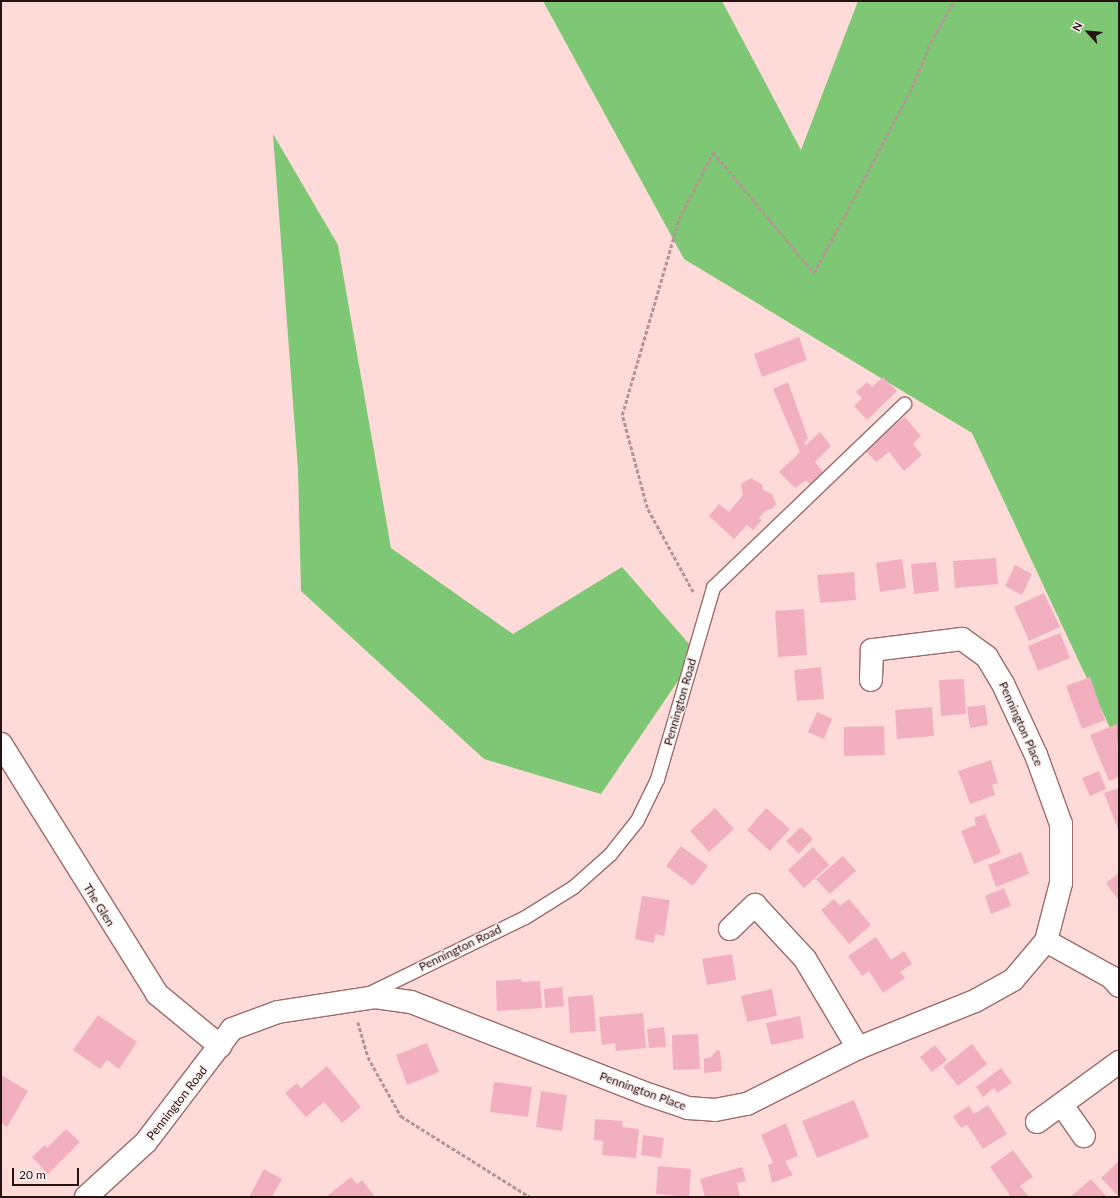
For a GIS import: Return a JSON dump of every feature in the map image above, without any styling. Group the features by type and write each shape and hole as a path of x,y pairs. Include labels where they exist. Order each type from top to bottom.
{"street":[{"name":"Pennington Place","path":"352,1001 375,998 411,1002 688,1108 715,1110 747,1104 858,1048 975,1001 1013,980 1046,941 1061,883 1061,824 1036,755 1003,684 987,657 962,639 872,650 871,680"},
{"name":"The Glen","path":"1,744 157,994 220,1046"},
{"path":"730,929 755,905 805,959 858,1048"},
{"path":"1046,941 1111,977 1119,986"},
{"name":"Pennington Road","path":"86,1197 146,1142 232,1029 278,1012 352,1001"},
{"path":"1037,1122 1119,1062"},
{"path":"1062,1105 1084,1136"}],"lane":[{"name":"Pennington Road","path":"352,1001 525,917 573,887 610,854 637,820 657,779 713,587 904,404"}],"path":[{"path":"705,615 647,508 622,415 679,219 713,152 814,273 912,88 930,43 954,1"},
{"path":"352,1001 368,1057 401,1116 530,1197"}],"green space":[{"path":"543,1 722,1 801,150 858,1 1119,1 1119,747 972,433 684,259"},
{"path":"273,134 338,245 391,548 513,634 622,567 697,653 601,794 484,759 301,591 298,470"}],"building":[{"path":"799,337 807,360 762,377 754,354"},
{"path":"883,377 897,391 867,420 854,406 862,398 856,392 867,382 872,387"},
{"path":"788,382 808,438 804,443 806,445 820,432 831,446 815,462 825,474 811,486 806,480 795,488 779,472 800,452 773,389"},
{"path":"905,417 921,436 913,444 922,455 904,471 889,452 876,462 862,446 879,433 881,436"},
{"path":"751,478 762,484 763,490 772,494 776,504 772,509 766,510 759,518 762,520 753,530 747,525 734,539 709,516 719,504 729,512 743,495 741,484"},
{"path":"996,558 998,584 955,588 953,561"},
{"path":"902,559 906,588 880,592 876,563"},
{"path":"936,562 939,591 914,594 911,564"},
{"path":"1015,565 1032,574 1022,595 1005,586"},
{"path":"854,572 856,600 820,603 817,575"},
{"path":"1044,593 1060,627 1029,641 1014,607"},
{"path":"804,609 807,655 778,657 775,611"},
{"path":"1060,633 1070,658 1038,671 1028,646"},
{"path":"821,667 824,699 797,701 794,670"},
{"path":"1090,677 1105,720 1082,729 1066,686"},
{"path":"964,679 966,714 941,716 939,680"},
{"path":"985,705 988,725 970,728 967,707"},
{"path":"932,707 934,736 897,739 895,710"},
{"path":"817,712 832,719 824,739 808,732"},
{"path":"1117,724 1119,777 1109,781 1090,735"},
{"path":"884,726 885,755 844,756 844,727"},
{"path":"991,760 998,783 992,785 995,795 970,804 958,771"},
{"path":"1099,771 1106,789 1090,796 1082,778"},
{"path":"1119,788 1119,832 1104,793"},
{"path":"715,808 734,829 709,852 690,831"},
{"path":"766,808 790,829 770,851 747,830"},
{"path":"985,814 1001,853 974,864 961,831 976,825 974,818"},
{"path":"801,827 813,839 799,854 786,841"},
{"path":"681,846 708,866 693,886 666,866"},
{"path":"813,847 829,865 804,888 788,870"},
{"path":"1021,852 1029,874 996,887 988,865"},
{"path":"843,856 856,871 830,894 816,879"},
{"path":"1119,873 1119,901 1106,883"},
{"path":"1004,888 1011,906 991,914 985,896"},
{"path":"642,896 670,900 664,936 655,934 654,943 635,939"},
{"path":"834,899 840,906 849,899 871,925 849,944 821,910"},
{"path":"876,937 891,960 904,951 912,964 900,972 905,978 883,993 869,971 862,976 848,956"},
{"path":"732,954 736,980 707,985 702,959"},
{"path":"521,979 522,982 540,981 542,1008 497,1011 496,981"},
{"path":"562,987 564,1006 545,1008 544,989"},
{"path":"772,989 777,1016 747,1022 741,996"},
{"path":"593,995 596,1031 570,1033 568,997"},
{"path":"643,1013 646,1048 616,1051 615,1043 602,1045 599,1017"},
{"path":"98,1015 137,1042 119,1069 107,1060 100,1069 73,1050"},
{"path":"800,1016 804,1038 771,1045 766,1023"},
{"path":"664,1027 666,1047 649,1048 647,1029"},
{"path":"698,1034 700,1069 673,1070 672,1035"},
{"path":"427,1043 439,1072 407,1085 396,1055"},
{"path":"972,1044 987,1064 958,1086 943,1067"},
{"path":"935,1045 947,1060 932,1072 920,1057"},
{"path":"717,1050 720,1051 722,1071 704,1073 704,1059 711,1057"},
{"path":"327,1066 361,1107 342,1123 324,1102 306,1117 285,1093 297,1083 301,1088"},
{"path":"1001,1068 1012,1083 997,1093 994,1088 983,1097 976,1087"},
{"path":"1,1075 28,1091 7,1127 1,1123"},
{"path":"494,1082 532,1087 528,1117 490,1112"},
{"path":"541,1091 567,1095 562,1131 536,1127"},
{"path":"854,1100 869,1137 817,1158 802,1121"},
{"path":"988,1105 1007,1134 983,1149 967,1125 961,1128 953,1116 969,1106 974,1114"},
{"path":"595,1119 623,1121 622,1127 639,1129 636,1158 602,1155 603,1141 594,1140"},
{"path":"786,1123 798,1156 785,1161 793,1175 772,1183 768,1165 773,1163 761,1135"},
{"path":"66,1129 80,1142 48,1174 32,1157 45,1145 47,1148"},
{"path":"643,1135 664,1138 661,1158 641,1155"},
{"path":"1013,1150 1033,1177 1020,1186 1029,1197 1007,1197 1010,1195 990,1167"},
{"path":"1119,1161 1119,1197 1101,1178"},
{"path":"658,1166 691,1169 689,1197 656,1194"},
{"path":"742,1167 746,1181 737,1183 740,1197 705,1197 700,1179"},
{"path":"264,1169 282,1179 272,1197 249,1197"},
{"path":"351,1177 357,1184 362,1180 375,1197 326,1197"},
{"path":"1091,1179 1107,1197 1070,1197"}]}
